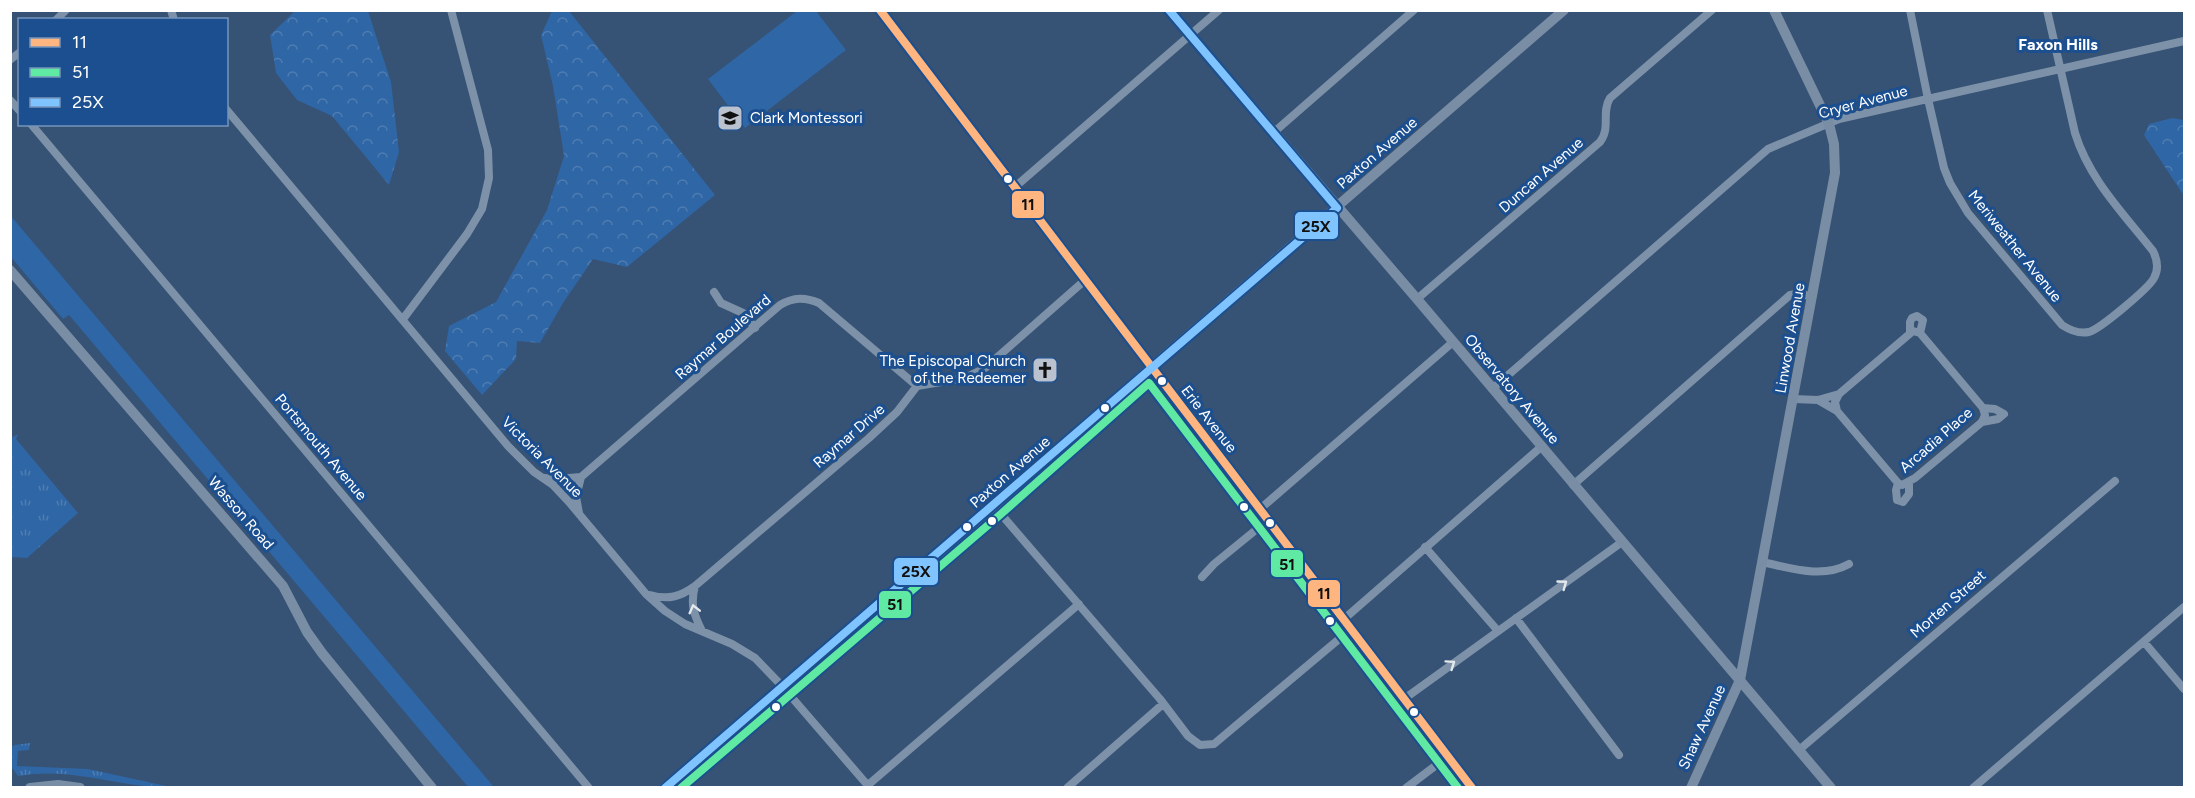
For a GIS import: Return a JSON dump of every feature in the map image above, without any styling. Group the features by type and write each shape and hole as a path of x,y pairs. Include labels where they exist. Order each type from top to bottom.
{"street":[{"path":"403,319 467,234 482,209 489,178 488,150 451,10"},
{"name":"Erie Avenue","path":"880,10 1015,187 1083,281 1472,788"},
{"name":"Observatory Avenue","path":"1169,10 1337,208 1418,299 1831,788"},
{"path":"1015,187 1219,10"},
{"path":"1273,133 1414,10"},
{"name":"Paxton Avenue","path":"664,788 994,506 1564,10"},
{"name":"Duncan Avenue","path":"1418,299 1599,142 1607,130 1606,109 1610,98 1712,10"},
{"name":"Linwood Avenue","path":"1740,680 1835,173 1834,144 1829,124 1774,10"},
{"name":"Meriweather Avenue","path":"1910,10 1944,168 1959,200 2062,325 2073,332 2090,332 2149,286 2157,271 2156,258 2153,250 2102,188 2081,153 2060,70"},
{"path":"2048,10 2060,70"},
{"name":"Cryer Avenue","path":"1492,388 1768,149 1839,119 2184,41"},
{"name":"Victoria Avenue","path":"228,112 508,446 534,472 553,485 646,594 665,611 685,624 732,644 755,658 869,786"},
{"name":"Portsmouth Avenue","path":"33,126 589,788"},
{"name":"Wasson Road","path":"10,270 283,586 307,632 322,653 432,788"},
{"path":"917,386 965,378 985,368 1083,281"},
{"path":"714,292 722,303 743,313 755,328"},
{"path":"1573,485 1790,295 1812,296"},
{"name":"Raymar Boulevard","path":"581,477 788,301 804,298 819,303 917,386"},
{"name":"Arcadia Place","path":"1794,399 1818,400 1839,394 1910,333 1910,322 1917,316 1923,320 1920,333 1983,408 1984,415 1982,422 1909,483 1902,484 1898,483 1837,411 1818,400"},
{"path":"1910,333 1920,333"},
{"path":"1260,509 1453,342"},
{"name":"Raymar Drive","path":"646,594 672,598 695,586 870,438 897,412 917,386"},
{"path":"1837,411 1835,402 1839,394"},
{"path":"1982,422 1998,420 2004,414 1995,409 1983,408"},
{"path":"994,506 1194,741 1209,746 1214,744 1347,624 1425,547 1541,447"},
{"path":"544,478 581,477 576,497 579,513"},
{"name":"Morten Street","path":"1800,750 2115,480"},
{"path":"1898,483 1896,497 1897,500 1903,502 1909,494 1909,483"},
{"path":"1202,577 1214,564 1268,520"},
{"path":"1404,699 1622,542"},
{"path":"1425,547 1498,631"},
{"path":"1762,562 1812,572 1829,572 1849,564"},
{"path":"695,586 691,598 693,611 702,631"},
{"path":"869,786 1079,604"},
{"path":"1973,788 2184,607"},
{"path":"1516,618 1619,755"},
{"path":"2144,642 2184,689"},
{"name":"Shaw Avenue","path":"1691,788 1740,680"},
{"path":"1067,788 1164,704"},
{"path":"1406,788 1447,757"},
{"path":"30,788 58,785 80,788"}],"green space":[{"path":"295,11 368,11 391,82 399,152 389,185 332,116 297,100 276,73 270,35"},
{"path":"552,11 569,11 715,195 627,267 593,259 563,303 540,343 517,341 516,359 482,395 445,351 449,326 496,302 547,210 564,156 553,86 541,35"},
{"path":"797,11 816,11 846,50 745,128 708,79"},
{"path":"2172,118 2184,120 2184,196 2144,135 2149,124"},
{"path":"10,215 494,787 468,787 69,315 63,319 11,257"},
{"path":"18,434 16,439 78,513 27,558 11,557 11,438"},
{"path":"30,743 29,750 18,751 17,766 88,769 171,787 132,784 76,775 18,776 11,769 11,748 14,745"}],"transit line":[{"name":"11","path":"880,10 1472,788"},
{"name":"25X","path":"665,788 1337,208 1169,10"},
{"name":"51","path":"681,788 1001,514 1149,383 1458,788"}],"place":[{"name":"Clark Montessori","path":"730,118"},
{"name":"The Episcopal Church of the Redeemer","path":"1045,370"}],"district":[{"name":"Faxon Hills","path":"2058,44"}]}
